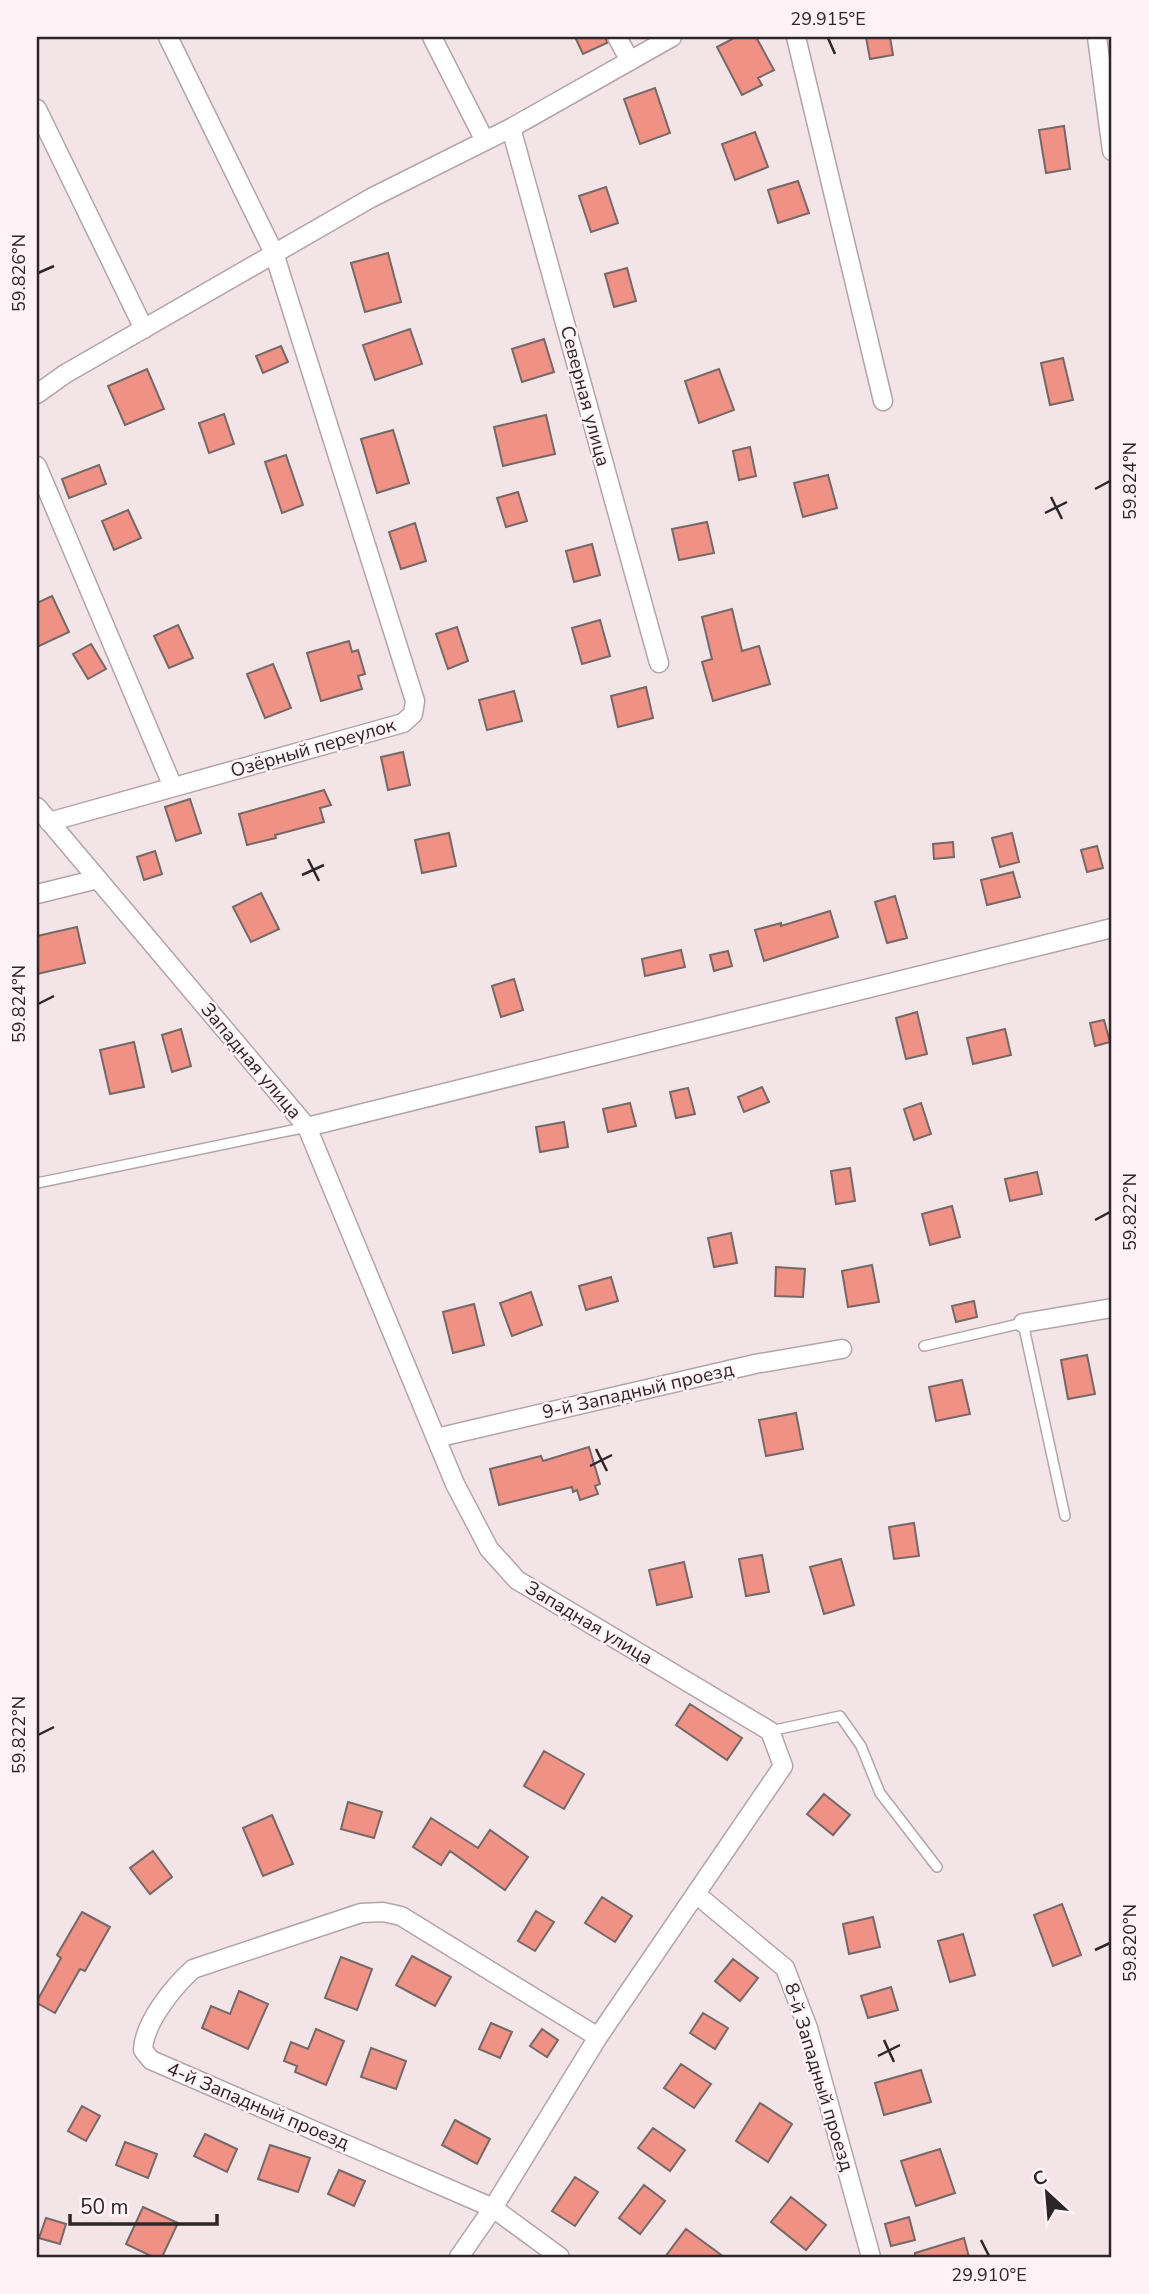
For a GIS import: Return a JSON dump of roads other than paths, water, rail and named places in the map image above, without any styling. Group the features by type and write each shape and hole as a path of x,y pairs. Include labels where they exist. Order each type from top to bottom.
{"street":[{"name":"Озёрный переулок","path":"49,822 403,723 413,714 415,701 274,254 168,37"},
{"path":"432,37 485,141"},
{"path":"617,37 630,61"},
{"path":"37,394 65,374 371,198 511,128 672,37"},
{"path":"796,37 883,401"},
{"path":"1097,37 1112,151"},
{"path":"37,109 144,329"},
{"name":"Северная улица","path":"511,128 659,663"},
{"path":"37,466 173,787"},
{"name":"Западная улица","path":"37,807 307,1127 455,1484 489,1549 517,1580 770,1731"},
{"path":"37,894 98,879"},
{"path":"307,1127 1112,928"},
{"path":"1023,1323 1112,1308"},
{"name":"9-й Западный проезд","path":"436,1438 755,1364 842,1349"},
{"path":"459,2257 494,2208 598,2037 783,1766 770,1731"},
{"name":"8-й Западный проезд","path":"696,1894 785,1968 808,2028 871,2257"},
{"name":"4-й Западный проезд","path":"494,2208 151,2060 143,2050 144,2035 177,1983 193,1969 361,1913 383,1912 401,1916 598,2037"},
{"path":"494,2208 560,2257"}],"lane":[{"path":"37,1182 307,1127"},
{"path":"924,1346 1023,1323 1065,1516"},
{"path":"770,1731 840,1716 861,1746 880,1793 936,1867"}]}
